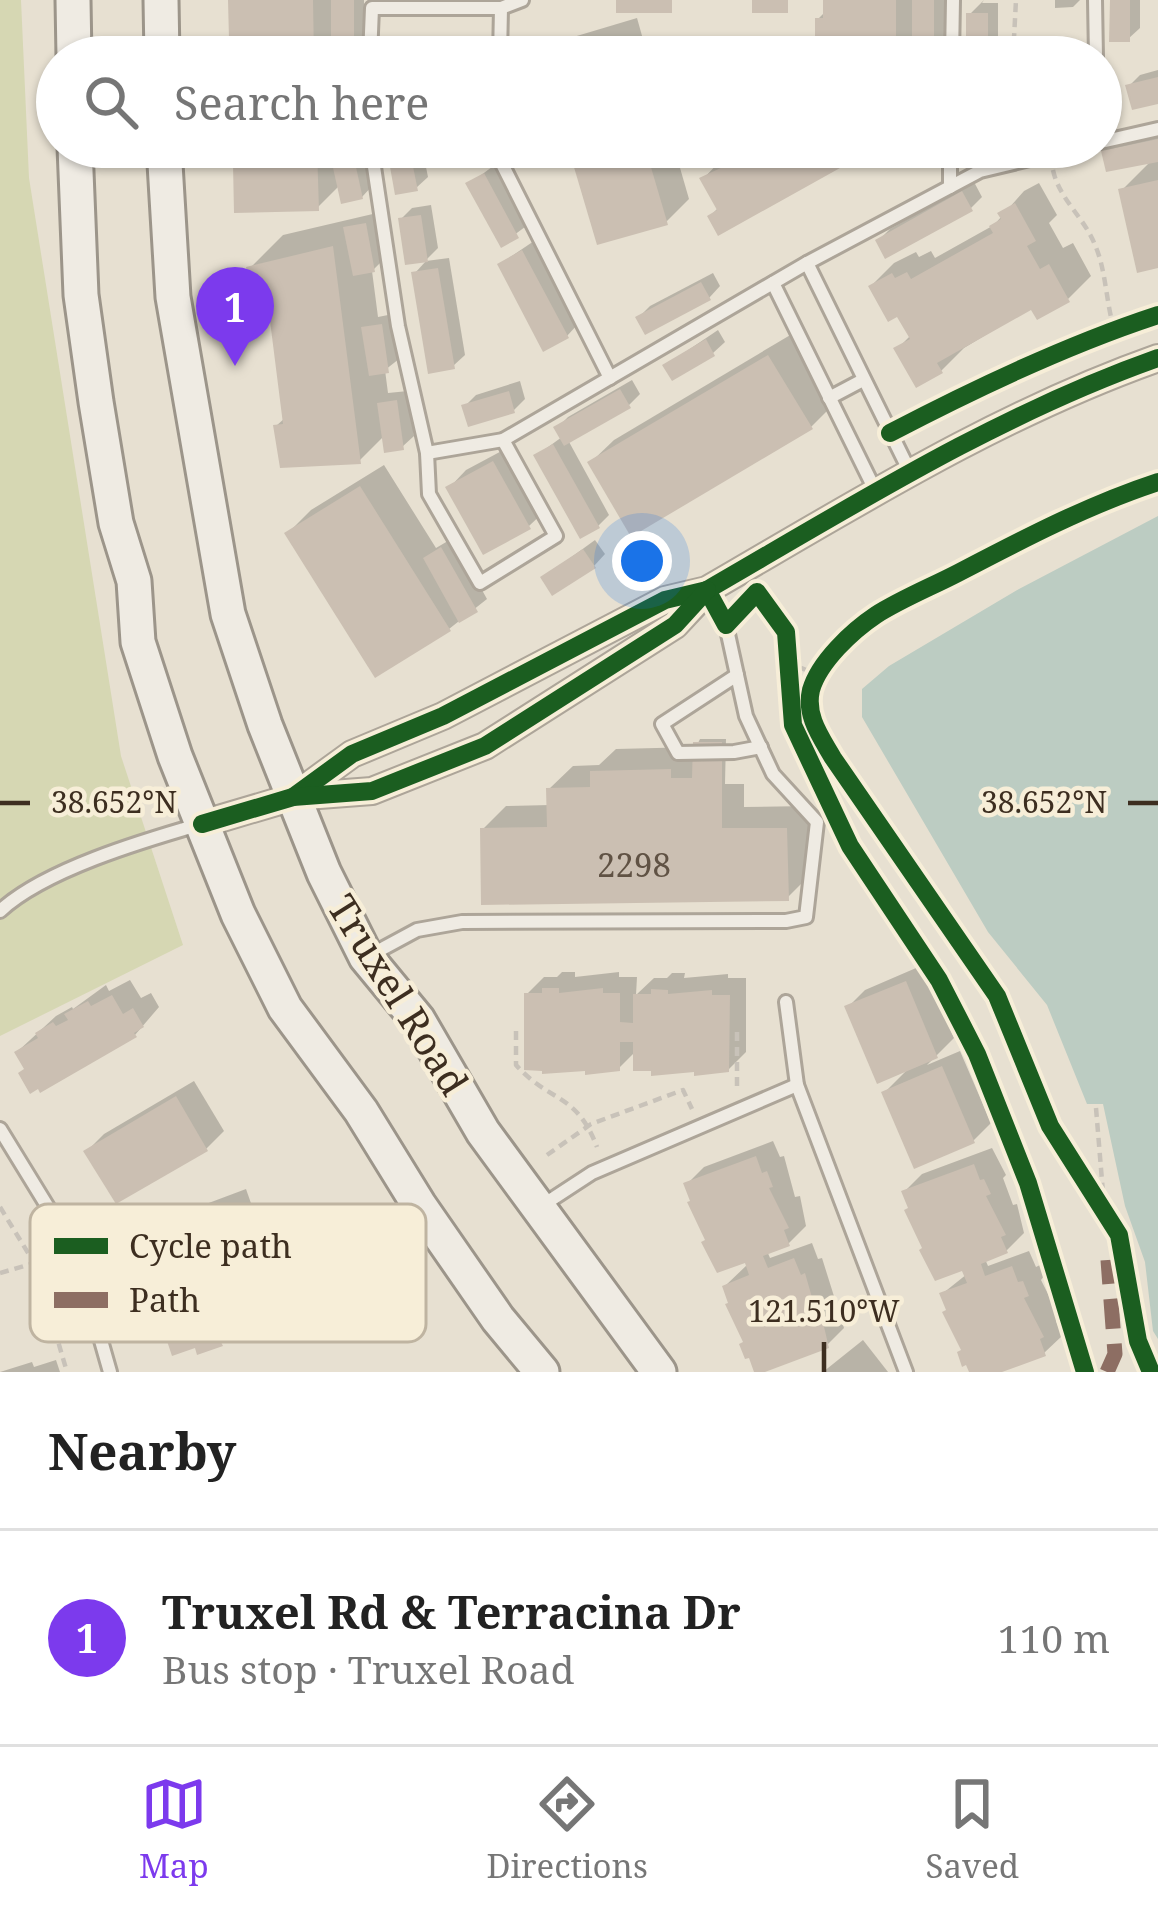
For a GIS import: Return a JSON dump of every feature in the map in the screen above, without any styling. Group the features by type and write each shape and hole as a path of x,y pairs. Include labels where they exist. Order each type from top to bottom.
{"main road":[{"path":"73,0 74,36"},
{"path":"160,0 161,36"},
{"path":"76,168 81,295 116,523 134,581 138,641 238,914 285,1008 362,1111 418,1204"},
{"name":"Truxel Road","path":"165,168 173,297 228,614 265,725 324,873 366,957 418,1020 483,1132 659,1372"},
{"path":"426,1215 542,1372"}],"street":[{"path":"293,797 352,754 442,716 664,600 707,590 910,472 1022,414 1158,358"},
{"path":"202,824 293,797 372,791 485,746 675,625 707,590"}],"lane":[{"path":"371,36 372,8 501,8 522,0"},
{"path":"952,36 953,0"},
{"path":"1095,0 1096,36"},
{"path":"500,36 501,8"},
{"path":"1122,137 1158,129"},
{"path":"374,168 398,326 427,453 429,494 480,583 556,536 503,440"},
{"path":"507,168 610,378"},
{"path":"950,168 950,187"},
{"path":"427,453 503,440 807,263 992,168"},
{"path":"807,263 910,472"},
{"path":"772,284 876,493"},
{"path":"829,398 863,380"},
{"path":"366,957 417,930 462,922 786,921 806,916 817,822 773,774 746,716 726,625 707,590"},
{"path":"737,675 662,724 678,753 761,747"},
{"path":"0,910 19,893 142,841 202,824"},
{"path":"786,1002 797,1085 906,1372"},
{"path":"540,1207 592,1173 797,1085"},
{"path":"0,1129 46,1204"},
{"path":"102,1342 110,1372"}],"path":[{"path":"1013,36 1016,0"},
{"path":"1052,168 1057,188 1081,216 1097,249 1114,329"},
{"path":"890,433 1114,329 1158,315"},
{"path":"1151,1372 1138,1341 1119,1235 1050,1126 997,996 859,797 812,721 809,704 818,675 847,639 876,615 1036,533 1158,482"},
{"path":"787,662 818,675"},
{"path":"516,1031 516,1065 533,1084 573,1104 597,1147"},
{"path":"737,1032 737,1093"},
{"path":"547,1155 588,1125 683,1090 691,1108 699,1108"},
{"path":"1096,1108 1104,1210"},
{"path":"0,1207 30,1256"},
{"path":"0,1273 30,1264"},
{"path":"58,1342 67,1372"}],"green space":[{"path":"0,0 21,0 29,178 121,756 183,945 0,1036"}],"shaded area":[{"path":"1158,516 1158,1339 1145,1262 1125,1206 1103,1104 1087,1104 1047,1005 988,932 862,717 862,689 889,666 1019,589"}],"building":[{"path":"228,0 313,0 314,36 229,36"},
{"path":"331,0 354,0 354,36 331,36"},
{"path":"616,0 672,0 672,13 616,13"},
{"path":"752,0 788,0 788,13 752,13"},
{"path":"823,0 896,0 896,36 815,36 815,18 823,18"},
{"path":"912,0 934,0 934,36 912,36"},
{"path":"1110,0 1130,0 1130,42 1109,36"},
{"path":"966,13 988,13 988,36 966,36"},
{"path":"1158,77 1158,104 1132,110 1125,85"},
{"path":"1158,139 1158,162 1106,172 1105,168 1122,168 1122,147"},
{"path":"233,168 318,168 319,211 234,213"},
{"path":"333,168 356,168 363,199 341,204"},
{"path":"390,168 413,168 418,191 395,195"},
{"path":"574,168 651,168 668,225 597,245"},
{"path":"721,168 840,168 718,236 707,216 717,210 699,178"},
{"path":"484,173 519,238 501,248 465,183"},
{"path":"1158,180 1158,268 1137,273 1118,189"},
{"path":"962,191 973,211 885,259 875,240"},
{"path":"1015,203 1036,241 1027,246 1040,269 1049,264 1070,302 1037,320 1031,310 937,363 943,373 916,388 893,348 910,339 897,317 888,322 868,286 892,273 895,278 907,272 911,279 993,233 989,226 1001,219 997,213"},
{"path":"421,215 428,262 405,265 398,218"},
{"path":"366,223 375,272 353,276 343,227"},
{"path":"333,246 361,464 280,468 273,425 283,424 268,305 252,306 246,267"},
{"path":"522,250 569,338 543,352 497,264"},
{"path":"438,268 455,369 428,374 411,272"},
{"path":"701,282 711,300 645,335 635,317"},
{"path":"382,324 389,373 369,376 361,327"},
{"path":"706,339 715,356 672,381 662,365"},
{"path":"768,355 813,429 631,537 587,462"},
{"path":"620,389 631,408 564,446 553,427"},
{"path":"509,391 515,413 468,427 461,405"},
{"path":"397,400 404,450 384,453 377,403"},
{"path":"553,444 600,528 580,539 533,455"},
{"path":"493,461 531,529 483,555 445,487"},
{"path":"360,486 451,631 375,678 284,533"},
{"path":"441,547 478,612 459,623 423,558"},
{"path":"583,549 596,568 552,596 540,577"},
{"path":"693,742 722,742 722,828 787,828 789,901 481,905 480,828 547,827 546,788 590,787 590,771 671,769 671,778 692,778"},
{"path":"906,981 938,1058 877,1084 844,1006"},
{"path":"542,988 559,988 559,993 603,988 603,993 620,993 620,1022 633,1023 633,994 651,994 651,989 668,990 668,994 712,990 712,995 730,995 729,1072 651,1076 651,1071 633,1071 633,1042 620,1042 620,1071 585,1075 585,1071 542,1074 524,1070 524,993 542,993"},
{"path":"112,995 123,1014 133,1008 144,1027 134,1033 137,1037 40,1093 38,1089 30,1094 18,1073 24,1069 14,1052 53,1022 56,1026 68,1020 64,1014"},
{"path":"942,1066 975,1143 914,1169 881,1092"},
{"path":"176,1096 208,1151 116,1204 83,1151"},
{"path":"756,1156 762,1173 767,1171 773,1187 769,1188 789,1228 784,1230 790,1246 763,1256 768,1268 794,1258 801,1275 805,1273 829,1348 765,1372 754,1372 749,1358 745,1359 739,1344 743,1342 725,1304 722,1286 749,1275 745,1263 717,1273 701,1242 705,1240 683,1183"},
{"path":"974,1164 991,1194 986,1196 1006,1235 1001,1237 1008,1253 981,1264 985,1276 1012,1266 1018,1282 1023,1281 1029,1296 1024,1298 1044,1337 1040,1339 1046,1356 1002,1372 969,1372 966,1365 962,1367 957,1352 961,1350 942,1312 946,1310 939,1293 967,1283 962,1271 935,1281 919,1250 901,1191"},
{"path":"167,1342 221,1342 223,1346 197,1355 195,1348 172,1356"}],"marked path":[{"path":"1107,1372 1115,1354 1108,1260"}],"cycle path":[{"path":"890,433 1022,368 1158,315"},
{"path":"293,797 352,754 443,716 665,600 707,590 983,434 1158,358"},
{"path":"1151,1372 1138,1341 1119,1235 1050,1126 997,996 833,758 815,726 810,700 815,679 829,658 876,615 1056,523 1158,482"},
{"path":"707,590 726,625 757,592 786,632 793,725 850,846 939,980 977,1054 1028,1183 1085,1372"},
{"path":"202,824 293,797 372,791 485,746 675,625 707,590"}],"place":[{"name":"Truxel Rd & Terracina Dr","path":"235,366"}]}
